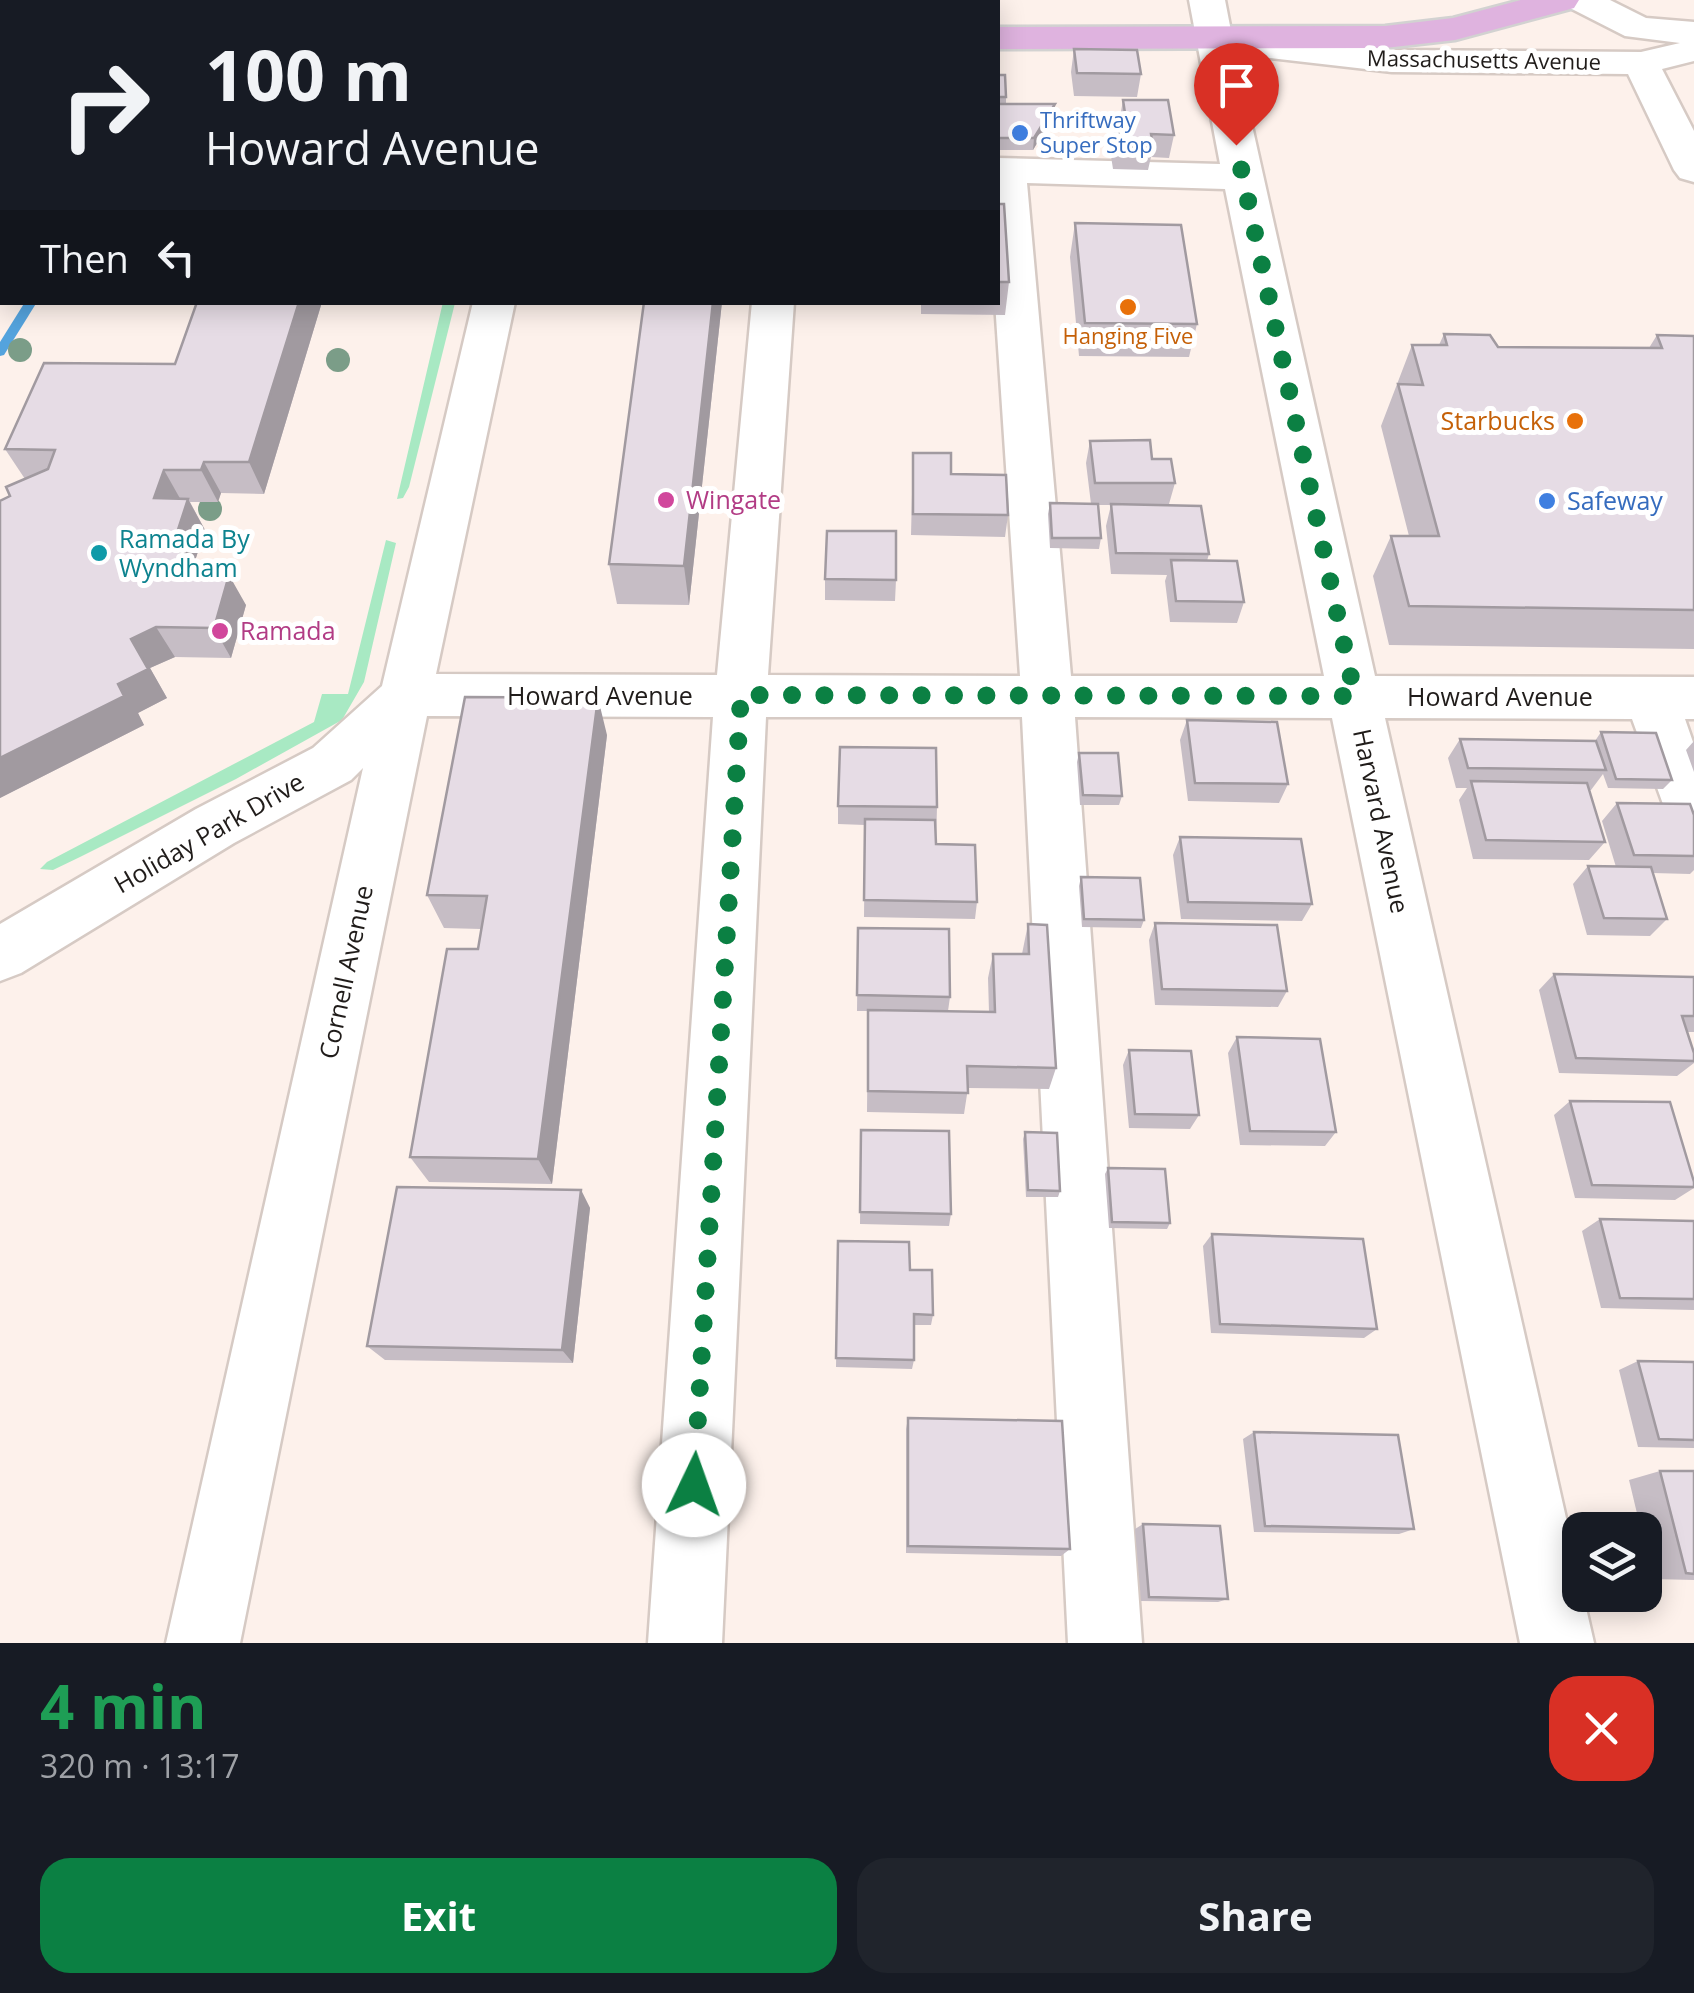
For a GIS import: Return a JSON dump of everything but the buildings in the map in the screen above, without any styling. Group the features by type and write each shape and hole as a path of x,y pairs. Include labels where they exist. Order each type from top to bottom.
{"main road":[{"path":"1000,38 1210,16 1437,0"},
{"path":"1000,6 1210,16 1385,37 1455,29 1562,0"}],"street":[{"name":"Massachusetts Avenue","path":"1583,0 1638,28 1694,33"},
{"name":"Massachusetts Avenue","path":"1210,16 1392,61 1641,63 1694,50"},
{"name":"Harvard Avenue","path":"1210,16 1557,1643"},
{"path":"1641,63 1694,170"},
{"path":"1105,1643 1047,696 1002,170 1242,177"},
{"name":"Cornell Avenue","path":"203,1643 493,305"},
{"path":"684,1643 741,695 773,305"},
{"name":"Howard Avenue","path":"406,695 1673,698"},
{"name":"Holiday Park Drive","path":"0,955 216,826 332,764 406,695"},
{"path":"1673,698 1694,821"}],"green space":[{"path":"442,305 454,305 409,487 403,498 397,499"},
{"path":"386,540 396,543 364,682 342,720 236,779 80,857 53,870 40,869 314,722 322,694 348,694"}],"waterway":[{"path":"0,352 29,305"}],"place":[{"name":"Thriftway Super Stop","path":"1020,133"},
{"name":"Hanging Five","path":"1128,307"},
{"name":"Starbucks","path":"1575,421"},
{"name":"Wingate","path":"666,500"},
{"name":"Safeway","path":"1547,501"},
{"name":"Ramada By Wyndham","path":"99,553"},
{"name":"Ramada","path":"220,631"}],"route":[{"path":"694,1485 741,695 1355,696 1236,145"}]}
